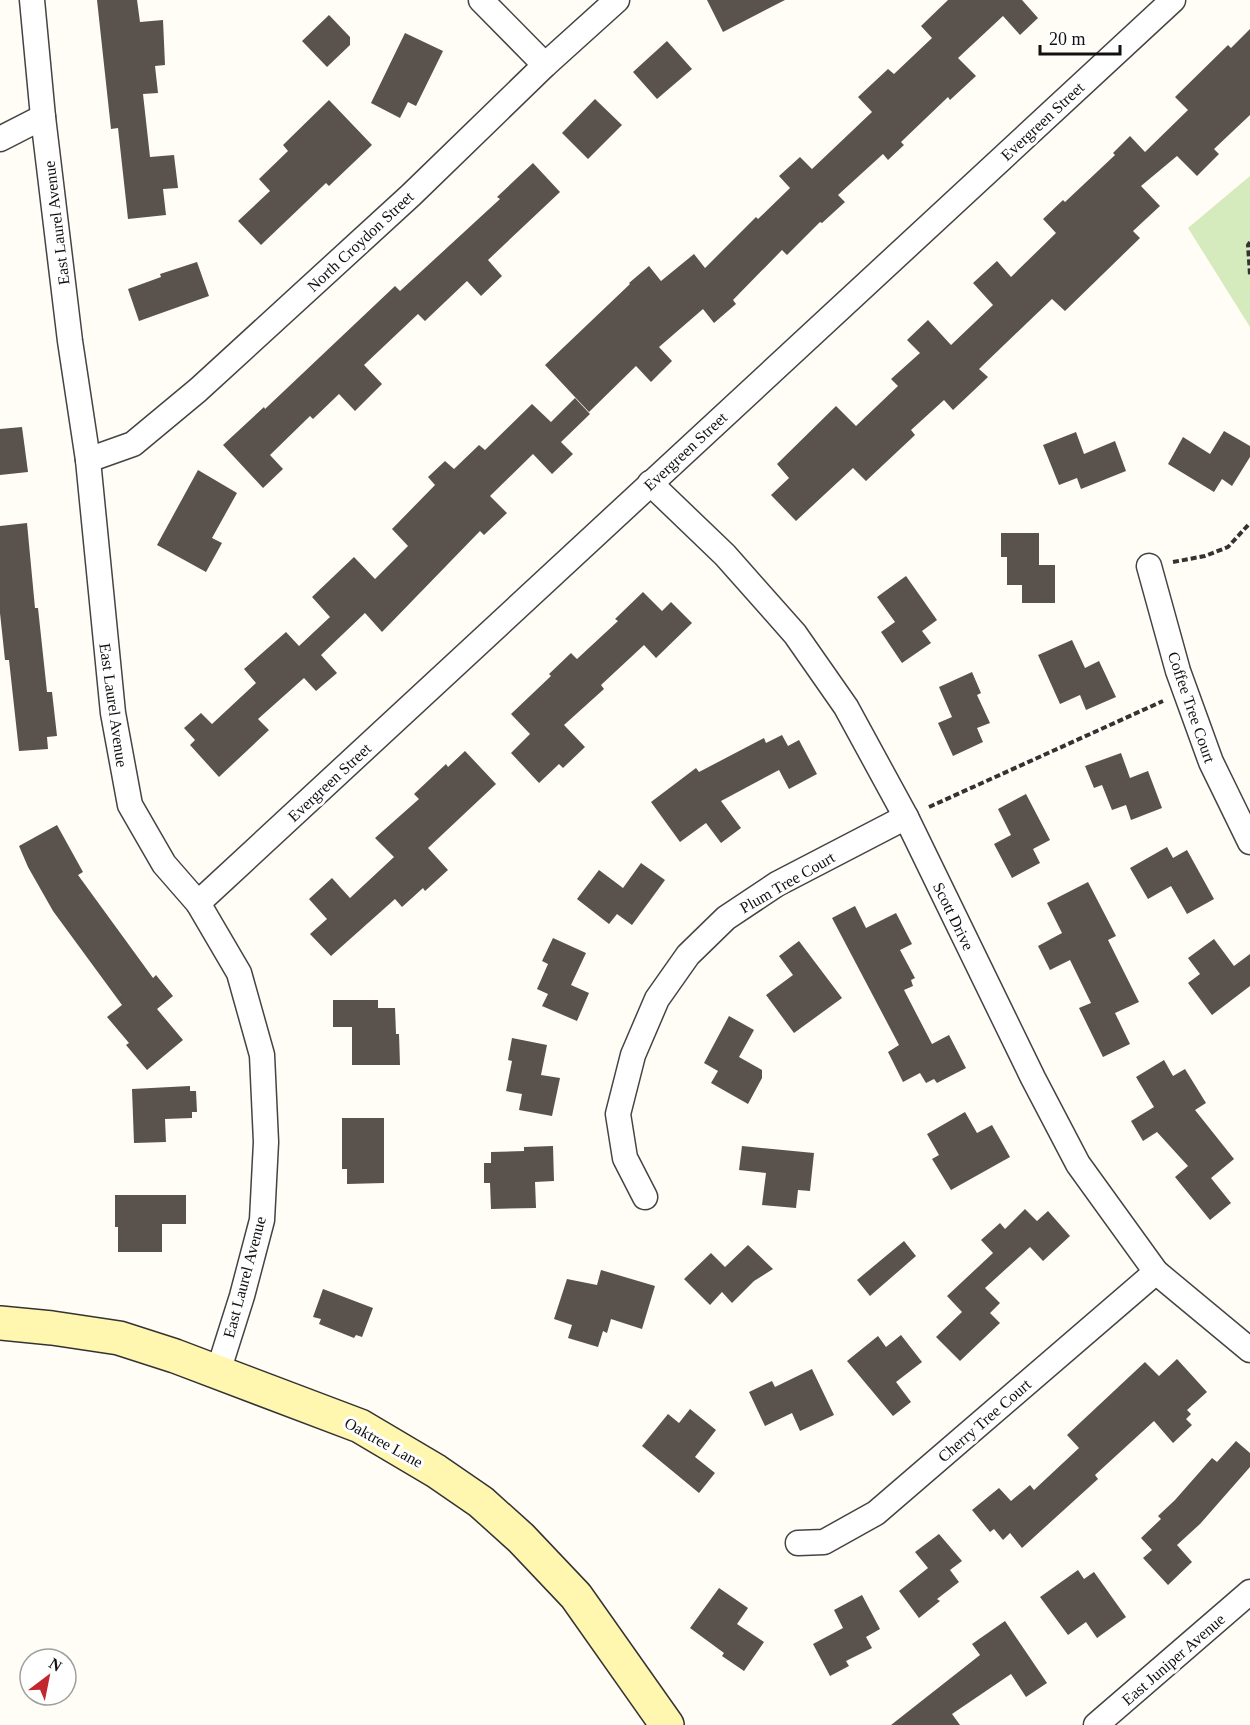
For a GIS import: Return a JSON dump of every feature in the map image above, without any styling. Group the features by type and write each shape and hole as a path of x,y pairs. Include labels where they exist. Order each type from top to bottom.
{"street":[{"name":"East Laurel Avenue","path":"32,0 43,117 70,341 88,460 113,713 130,805 164,864 198,903 238,973 262,1055 265,1131 262,1220 218,1372"},
{"path":"481,0 545,65"},
{"name":"North Croydon Street","path":"88,460 133,444 198,390 411,195 545,65 617,0"},
{"name":"Evergreen Street","path":"198,903 1173,0"},
{"path":"0,139 43,117"},
{"name":"Scott Drive","path":"650,483 725,555 795,634 846,707 906,817 1033,1078 1078,1164 1156,1272 1250,1350"},
{"name":"Coffee Tree Court","path":"1149,566 1185,691 1211,762 1250,842"},
{"name":"Plum Tree Court","path":"645,1197 625,1158 618,1114 633,1055 657,999 688,955 726,918 777,884 906,817"},
{"name":"Cherry Tree Court","path":"798,1543 824,1542 876,1513 1156,1272"},
{"name":"Oaktree Lane","path":"0,1323 119,1338 218,1372 360,1426 436,1471 480,1502 521,1538 576,1596 667,1725"},
{"name":"East Juniper Avenue","path":"1096,1725 1250,1592"}],"path":[{"path":"1250,242 1248,245 1250,275"},
{"path":"1149,566 1205,556 1228,547 1250,524"},
{"path":"906,817 1185,691"}],"green space":[{"path":"1250,176 1250,327 1188,228"}],"building":[{"path":"97,0 137,0 140,22 163,20 165,65 155,66 158,93 143,94 150,157 174,155 178,188 163,189 166,215 128,219 118,128 111,129"},
{"path":"707,0 785,0 723,32"},
{"path":"948,0 1022,0 1038,18 1020,35 1003,16 958,58 976,76 950,100 948,97 901,142 904,145 888,160 883,154 838,195 845,202 822,223 820,222 787,255 782,250 733,300 736,304 714,323 703,309 659,347 672,361 651,382 636,366 589,412 545,365 649,266 661,281 694,254 705,268 756,217 758,219 790,188 779,176 800,157 812,169 872,112 858,97 888,69 894,74 932,38 921,26"},
{"path":"329,15 350,37 350,45 327,67 302,41"},
{"path":"1250,29 1250,115 1214,149 1219,154 1197,176 1177,156 1141,186 1160,206 1133,231 1140,238 1065,311 1052,299 979,369 988,377 953,410 944,400 911,430 915,435 866,481 853,468 796,521 771,495 789,478 777,464 836,406 856,426 898,386 891,379 920,353 907,340 928,320 951,345 993,305 973,283 997,261 1011,277 1056,233 1043,219 1063,200 1065,202 1115,155 1113,153 1130,136 1145,152 1188,110 1175,97 1228,45 1231,48"},
{"path":"405,33 443,51 416,106 408,102 400,118 371,103"},
{"path":"667,41 692,69 657,99 633,72"},
{"path":"595,99 622,125 588,159 562,133"},
{"path":"329,100 372,145 329,186 326,183 261,245 238,221 270,191 259,179 288,151 283,145"},
{"path":"533,163 560,192 488,260 502,276 481,296 467,281 425,321 418,314 364,365 382,384 355,411 339,394 313,419 310,416 270,455 283,469 263,488 223,445 264,407 265,409 395,286 400,291 500,199 497,197"},
{"path":"197,262 209,296 139,321 128,289 161,277 160,274"},
{"path":"575,398 590,414 561,442 573,454 552,474 533,454 490,496 507,513 484,535 480,531 382,632 365,613 321,655 337,673 316,691 304,678 258,719 269,730 219,777 190,745 195,740 184,728 201,713 212,724 256,683 244,669 286,632 299,646 330,617 312,597 354,557 375,579 408,546 392,529 435,485 428,477 445,461 454,469 479,445 485,450 532,404 551,422"},
{"path":"22,427 28,472 0,475 0,429"},
{"path":"1224,431 1250,446 1250,457 1232,486 1222,479 1214,492 1168,464 1183,437 1210,454"},
{"path":"1076,432 1084,454 1115,441 1126,471 1081,489 1077,478 1059,485 1043,445"},
{"path":"198,470 237,493 212,538 222,543 206,572 157,545"},
{"path":"27,523 35,608 38,608 47,692 52,692 57,736 47,737 48,749 19,751 9,660 5,660 0,613 0,526"},
{"path":"1001,533 1039,533 1039,565 1055,565 1055,603 1022,603 1022,585 1007,585 1007,557 1001,557"},
{"path":"906,576 937,620 922,631 931,643 902,663 881,632 895,622 877,597"},
{"path":"643,592 662,611 671,602 692,623 656,658 644,645 601,685 604,689 564,725 585,747 563,768 559,764 539,783 511,753 530,734 511,714 551,676 549,674 571,653 577,659 618,621 615,619"},
{"path":"1072,640 1085,668 1099,661 1116,697 1086,710 1080,695 1060,704 1038,655"},
{"path":"972,672 981,693 977,695 990,723 977,728 983,742 953,756 938,723 952,717 939,687"},
{"path":"782,735 788,746 799,740 817,774 789,789 779,770 721,801 741,828 721,843 706,823 680,842 651,802 696,768 699,772 764,738 766,743"},
{"path":"465,751 496,784 428,848 448,870 425,891 423,888 402,907 395,899 331,956 310,934 327,919 309,899 332,878 350,898 394,857 375,838 419,799 414,794 446,764 448,767"},
{"path":"1121,753 1130,778 1148,771 1162,808 1131,820 1126,805 1112,810 1102,785 1094,788 1085,766"},
{"path":"1026,794 1050,840 1033,849 1040,863 1012,878 994,844 1011,835 998,809"},
{"path":"57,825 83,872 78,875 153,978 156,975 173,996 157,1009 183,1040 147,1070 126,1045 129,1043 107,1017 122,1005 53,911 19,846"},
{"path":"1167,847 1173,858 1187,850 1214,899 1187,914 1171,886 1148,899 1130,868"},
{"path":"641,863 665,880 632,925 617,914 609,924 577,899 599,870 623,888"},
{"path":"1088,882 1116,936 1108,940 1139,1002 1115,1013 1130,1044 1103,1057 1079,1008 1091,1003 1070,960 1050,970 1038,946 1062,933 1047,903"},
{"path":"855,906 866,928 896,913 912,944 900,950 915,978 911,980 913,986 904,990 932,1044 949,1035 966,1068 937,1083 934,1079 926,1083 920,1073 903,1082 888,1052 899,1045 832,918"},
{"path":"553,938 586,953 571,985 589,993 577,1021 542,1006 548,994 537,989 548,964 542,961"},
{"path":"1214,939 1234,966 1250,954 1250,986 1212,1015 1188,983 1200,974 1188,958"},
{"path":"799,941 842,998 794,1033 766,995 793,975 779,956"},
{"path":"333,1000 378,1000 378,1008 395,1008 400,1065 352,1065 352,1027 333,1027"},
{"path":"729,1016 754,1030 739,1057 762,1070 762,1078 748,1104 711,1083 718,1071 704,1063"},
{"path":"512,1038 547,1045 541,1075 560,1078 552,1116 519,1110 522,1094 506,1091 512,1061 508,1060"},
{"path":"1164,1060 1173,1076 1185,1069 1206,1103 1195,1110 1234,1159 1211,1178 1231,1203 1210,1220 1175,1177 1188,1166 1157,1132 1143,1141 1131,1121 1154,1107 1136,1077"},
{"path":"190,1086 190,1091 196,1091 197,1112 192,1112 192,1118 165,1119 166,1142 134,1143 132,1089"},
{"path":"965,1112 977,1133 992,1125 1010,1157 951,1190 932,1159 939,1155 927,1134"},
{"path":"342,1118 384,1118 384,1183 347,1184 347,1169 342,1169"},
{"path":"553,1146 554,1181 535,1182 536,1208 491,1209 490,1183 484,1183 484,1163 491,1163 491,1152 524,1151 524,1147"},
{"path":"742,1146 814,1153 810,1191 798,1190 796,1208 762,1205 766,1173 739,1170"},
{"path":"115,1195 186,1195 186,1224 162,1224 162,1252 118,1252"},
{"path":"1025,1209 1037,1221 1048,1211 1070,1236 1043,1261 1030,1247 985,1288 1000,1303 990,1313 1000,1323 960,1361 936,1337 962,1312 947,1296 993,1253 981,1240 1000,1223 1005,1229"},
{"path":"904,1241 916,1256 870,1296 857,1280"},
{"path":"748,1245 773,1269 754,1281 732,1303 722,1292 710,1305 684,1279 711,1253 725,1267"},
{"path":"601,1270 655,1286 642,1329 611,1319 607,1333 603,1331 598,1347 568,1338 572,1325 554,1319 567,1279 597,1285"},
{"path":"323,1289 373,1308 362,1337 356,1335 354,1338 319,1324 321,1319 313,1317"},
{"path":"901,1335 922,1362 896,1382 911,1402 893,1416 847,1361 878,1336 886,1347"},
{"path":"1177,1359 1207,1392 1187,1410 1191,1414 1186,1419 1192,1425 1173,1443 1154,1421 1095,1475 1098,1479 1022,1548 1010,1533 1003,1540 994,1529 990,1532 972,1510 999,1488 1011,1501 1030,1485 1034,1490 1079,1448 1067,1435 1145,1362 1159,1376"},
{"path":"812,1369 834,1415 800,1431 792,1413 765,1426 749,1392 772,1381 775,1387"},
{"path":"690,1409 716,1430 695,1457 715,1473 699,1493 642,1446 668,1414 679,1423"},
{"path":"1236,1441 1250,1453 1250,1467 1200,1524 1177,1545 1192,1562 1168,1585 1143,1558 1152,1550 1141,1538 1161,1519 1158,1516 1212,1458 1217,1462"},
{"path":"939,1534 962,1561 950,1570 959,1582 937,1599 940,1601 919,1618 899,1591 928,1568 915,1552"},
{"path":"1078,1570 1084,1579 1094,1572 1126,1617 1097,1638 1086,1622 1068,1635 1040,1597"},
{"path":"719,1588 748,1608 737,1624 764,1642 744,1671 722,1656 724,1653 690,1628"},
{"path":"862,1595 880,1629 866,1637 872,1648 846,1661 849,1666 830,1676 813,1644 843,1628 834,1610"},
{"path":"1005,1621 1047,1683 1026,1697 1011,1674 952,1714 960,1725 891,1725 980,1655 972,1644"}]}
